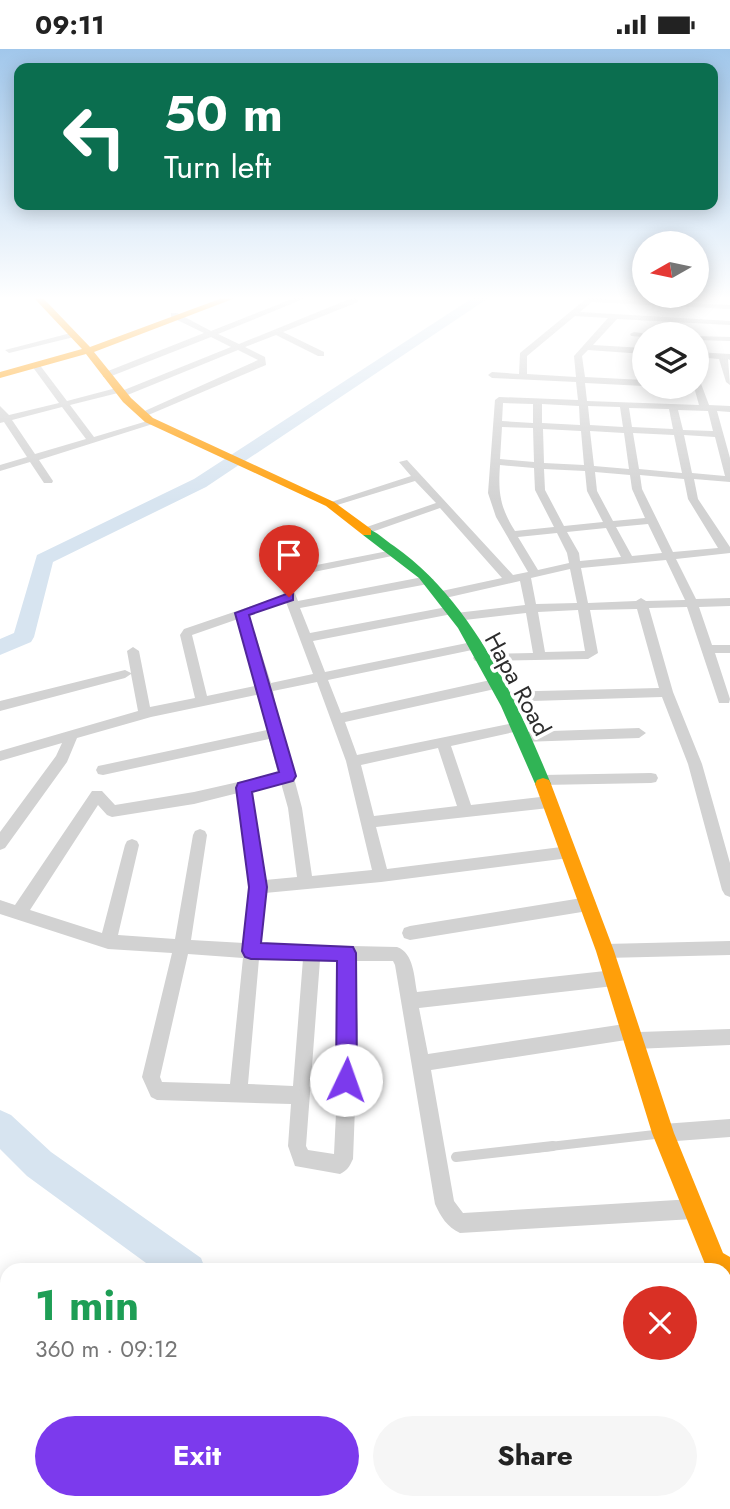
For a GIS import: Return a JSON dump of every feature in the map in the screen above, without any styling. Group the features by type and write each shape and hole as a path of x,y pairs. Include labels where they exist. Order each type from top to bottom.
{"street":[{"path":"0,372 27,365"},
{"name":"Hapa Road","path":"99,365 148,419 213,447 330,504 428,580 454,613 520,732 542,781 605,951 663,1133 718,1263"},
{"path":"106,375 131,365"},
{"path":"3,419 121,392 188,365"},
{"path":"0,468 92,442 148,419 259,365"},
{"path":"523,365 523,377"},
{"path":"579,365 592,491 627,558"},
{"path":"0,372 36,366 92,442"},
{"path":"492,375 632,382"},
{"path":"495,461 688,478 730,478 718,434 704,399"},
{"path":"540,657 529,574 493,493 499,400 730,409"},
{"path":"0,756 145,714 320,678 476,652 540,657 592,653 573,553 540,490 537,400"},
{"path":"624,404 633,473 691,602 724,700"},
{"path":"441,595 574,565 727,550 693,499 673,406"},
{"path":"0,409 3,419 48,481"},
{"path":"498,424 718,434"},
{"path":"404,462 510,579"},
{"path":"330,504 417,477"},
{"path":"365,531 443,504"},
{"path":"511,535 652,520"},
{"path":"381,876 353,761 284,581 290,573 393,553"},
{"path":"202,701 186,635 192,629 242,613 291,602 428,580"},
{"path":"308,638 454,613 640,602 730,602"},
{"path":"640,602 667,692 695,764 730,890"},
{"path":"242,613 288,776 305,883"},
{"path":"708,649 730,649"},
{"path":"133,651 145,714"},
{"path":"0,706 125,674"},
{"path":"337,719 498,691 667,692"},
{"path":"353,761 443,742 520,732 639,733"},
{"path":"103,770 274,733"},
{"path":"0,844 62,758 72,735"},
{"path":"443,742 466,811"},
{"path":"19,913 97,795 112,810 244,788 288,776"},
{"path":"542,781 651,778"},
{"path":"238,1092 258,887 244,788"},
{"path":"369,822 549,802"},
{"path":"200,835 182,947 151,1077 152,1084 157,1091 301,1095"},
{"path":"108,942 132,845"},
{"path":"258,887 381,876 569,852"},
{"path":"410,933 588,904"},
{"path":"0,907 108,942 251,951 397,954 402,962 445,1204 456,1221 460,1223 694,1209"},
{"path":"605,951 730,948"},
{"path":"312,952 299,1156 306,1161 340,1164 343,1159 349,1031 347,953"},
{"path":"409,1001 614,978"},
{"path":"429,1062 632,1036 730,1037"},
{"path":"663,1133 730,1128"}],"lane":[{"path":"456,1157 663,1133"}],"waterway":[{"path":"0,648 23,637 44,559 200,483 379,365"},
{"path":"0,1126 39,1164 177,1263"}],"traffic: fast":[{"path":"367,532 423,575 463,625 494,678 543,784"}],"traffic: slow":[{"path":"0,375 36,365"},
{"path":"100,365 127,400 149,420 330,504 367,532"},
{"path":"543,784 605,951 663,1133 718,1263"}],"route":[{"path":"289,597 242,613 288,776 244,788 258,887 251,951 347,953 349,1031 346,1080"}]}
